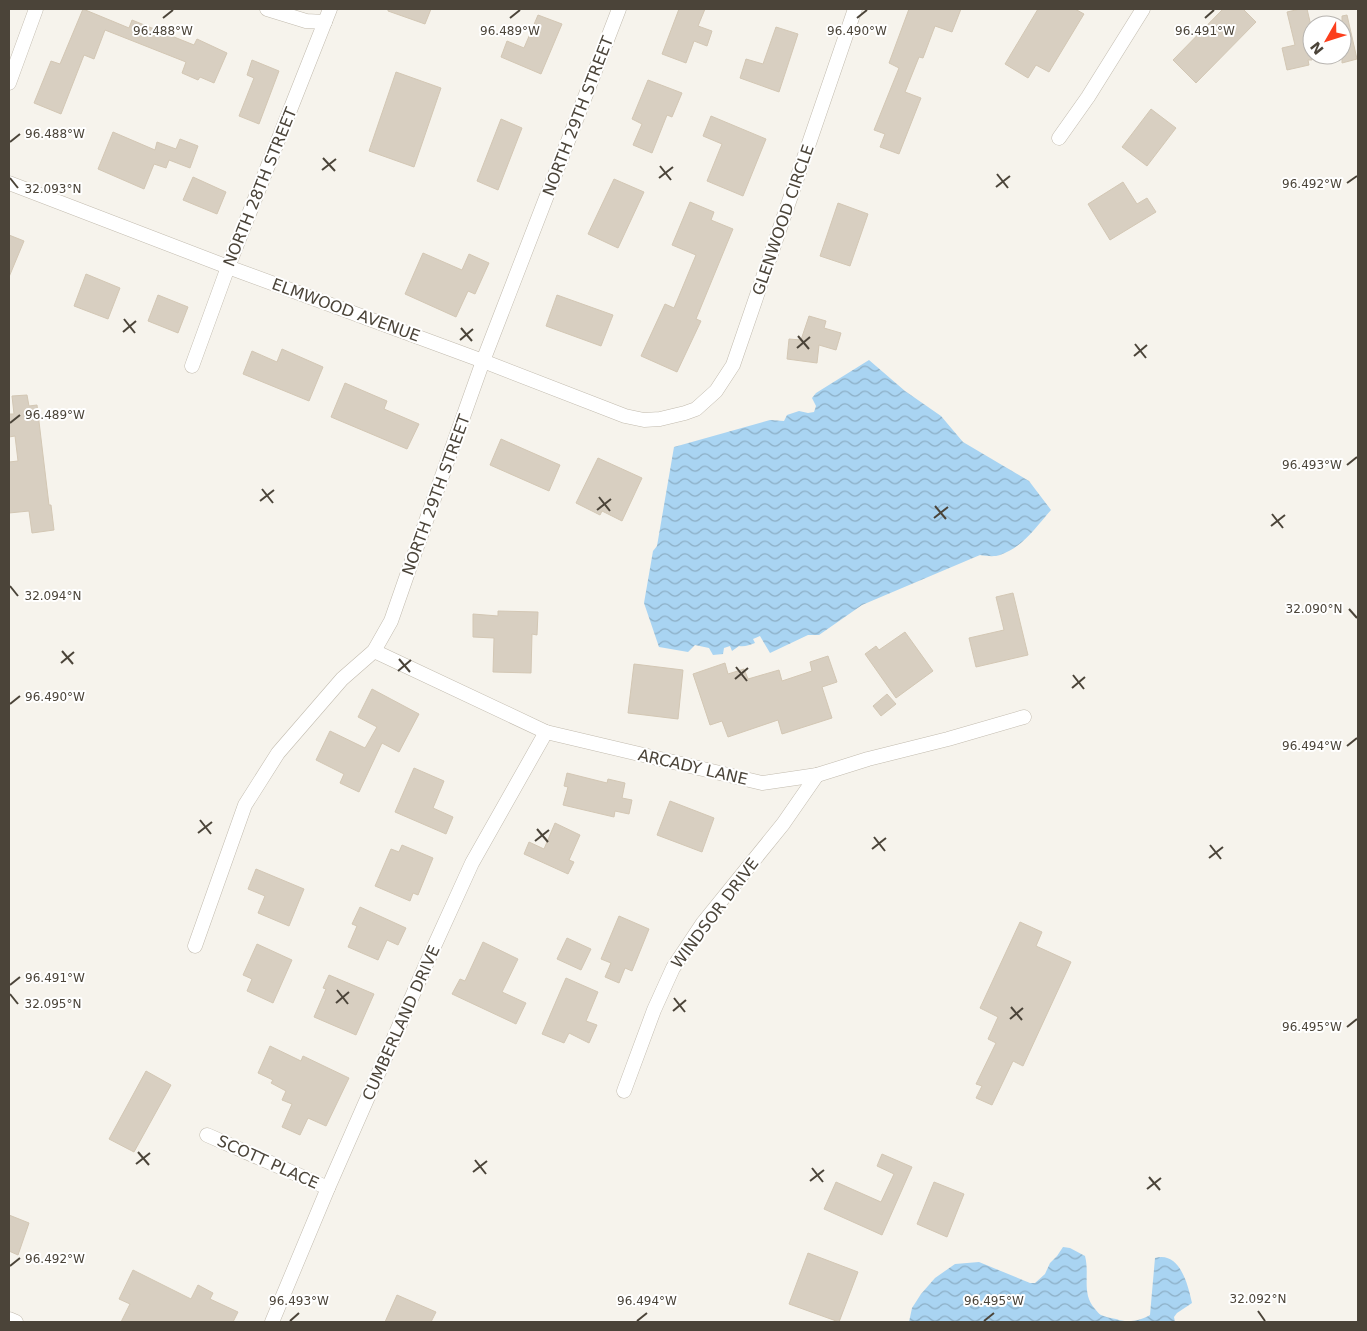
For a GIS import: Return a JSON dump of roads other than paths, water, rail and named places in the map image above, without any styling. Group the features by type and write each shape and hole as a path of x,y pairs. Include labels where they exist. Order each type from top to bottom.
{"street":[{"path":"9,83 36,9"},
{"path":"267,9 306,20 325,22"},
{"name":"NORTH 28TH STREET","path":"192,366 228,267 330,9"},
{"name":"NORTH 29TH STREET","path":"195,946 245,804 278,753 342,679 374,651 391,621 483,361 619,9"},
{"name":"GLENWOOD CIRCLE","path":"685,413 696,409 716,391 733,365 855,9"},
{"path":"1059,138 1088,97 1143,9"},
{"name":"ELMWOOD AVENUE","path":"9,183 625,416 644,420 660,419 685,413"},
{"name":"ARCADY LANE","path":"374,651 546,732 762,783 817,775 868,759 1024,717"},
{"name":"CUMBERLAND DRIVE","path":"272,1322 328,1188 472,863 546,732"},
{"name":"WINDSOR DRIVE","path":"624,1091 672,968 703,923 783,824 817,775"},
{"name":"SCOTT PLACE","path":"207,1135 328,1188"},
{"path":"9,1319 16,1322"}],"water":[{"path":"869,360 905,391 941,416 963,442 1029,481 1051,510 1022,542 1008,552 995,556 980,555 862,605 819,635 808,635 770,653 760,636 753,639 755,643 739,646 732,651 730,646 724,648 723,654 713,655 709,648 695,645 688,652 659,647 644,603 653,551 657,546 674,447 770,420 784,421 787,415 799,411 814,412 816,406 812,398 816,393"},
{"path":"1063,1247 1070,1248 1085,1256 1088,1297 1095,1309 1103,1316 1133,1321 1150,1315 1155,1258 1164,1257 1177,1264 1185,1279 1192,1303 1177,1313 1174,1317 1175,1322 909,1322 912,1308 921,1294 935,1278 955,1264 979,1262 1030,1283 1035,1283 1045,1274 1050,1263"}]}
